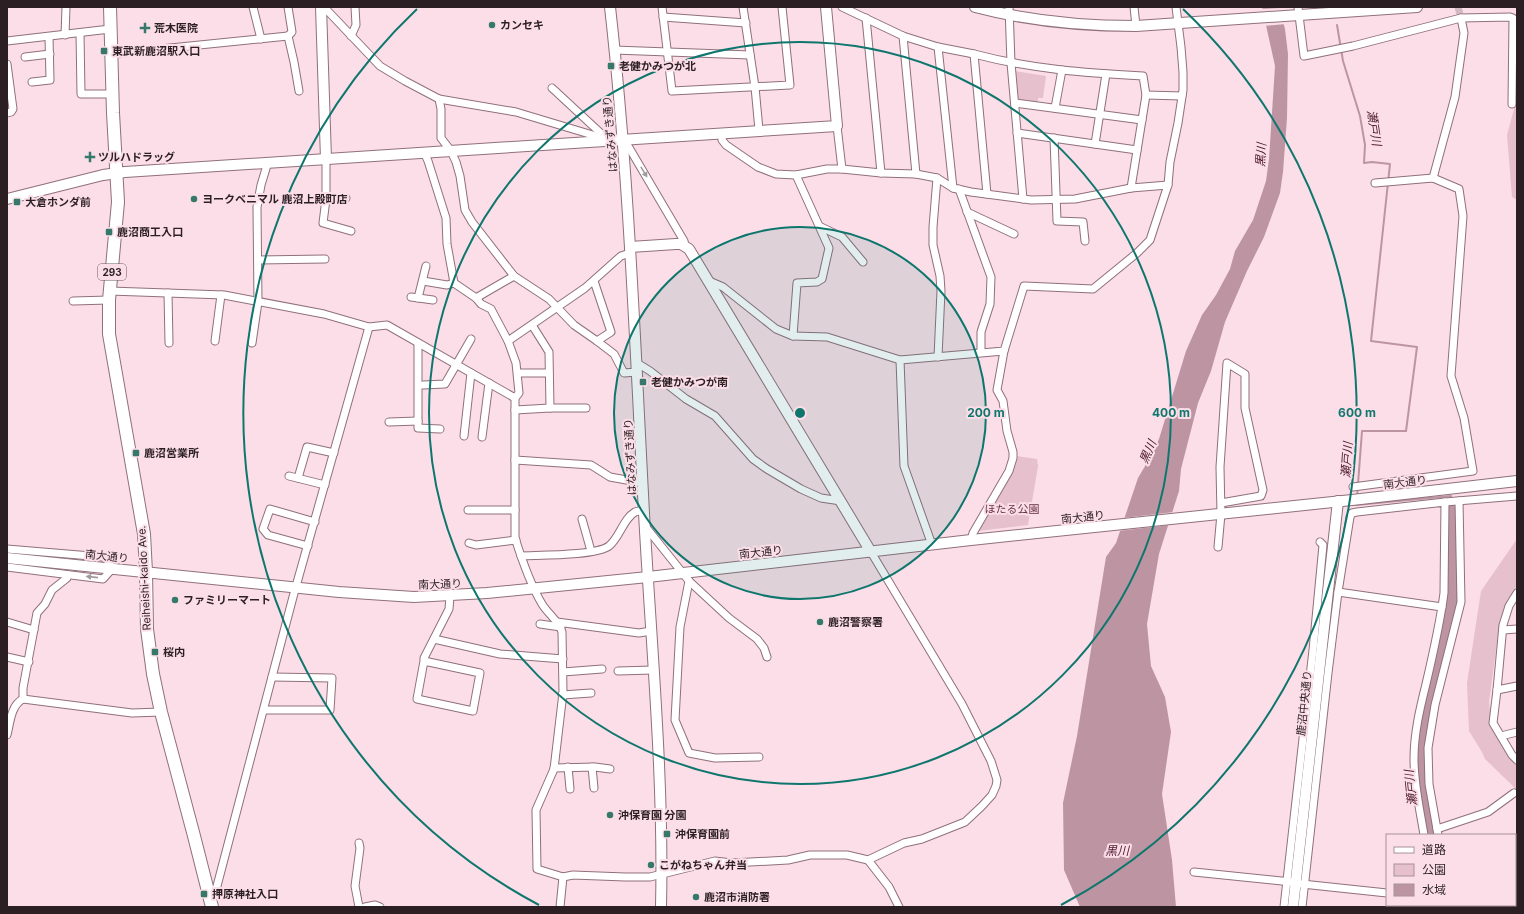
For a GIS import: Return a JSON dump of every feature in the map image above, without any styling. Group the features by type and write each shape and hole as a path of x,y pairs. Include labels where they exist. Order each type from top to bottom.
{"highway":[{"name":"293","path":"110,7 112,94 117,173"},
{"name":"Reiheishi-kaido Ave.","path":"117,173 118,208 109,295 109,334 144,540 149,651 161,712 211,903"}],"street":[{"path":"65,35 66,7"},
{"path":"252,7 261,39"},
{"path":"111,54 288,36 292,32 288,7"},
{"path":"322,7 380,66 439,99 516,112 609,140"},
{"path":"322,7 326,159 326,199 323,222 351,231"},
{"path":"351,36 356,24 355,7"},
{"name":"はなみずき通り","path":"610,7 623,139 637,368 662,830 661,907"},
{"path":"662,7 666,51 672,91 790,86 782,7"},
{"path":"743,7 755,87 758,130"},
{"path":"826,7 842,169"},
{"path":"842,7 903,36 938,47 974,54 1011,64 1062,70 1143,76 1146,95 1131,188"},
{"path":"975,7 1009,11 1074,24 1100,26 1136,26 1298,12 1417,7"},
{"path":"1134,7 1136,26"},
{"path":"971,540 1007,475 1013,458 1003,402 997,390 1004,351 1024,286 1093,289 1137,253 1150,240 1168,185 1170,162 1182,96 1183,72 1180,23 1176,7"},
{"path":"1009,11 1011,64 1023,199"},
{"path":"1298,12 1304,56 1353,46 1461,18 1513,18 1512,104"},
{"path":"663,17 746,23"},
{"path":"866,18 881,173"},
{"path":"1433,178 1454,97 1464,33 1461,18"},
{"path":"7,41 110,30"},
{"path":"80,33 81,94 112,94"},
{"path":"288,36 299,91"},
{"path":"903,36 916,174"},
{"path":"32,82 50,80 49,37"},
{"path":"938,47 956,188 967,212 991,277 990,304 981,332 981,352"},
{"path":"614,50 750,55"},
{"path":"25,57 50,54"},
{"path":"974,54 987,194"},
{"path":"7,64 13,109 12,112 7,113"},
{"path":"1055,108 1062,70"},
{"path":"1095,144 1106,74"},
{"path":"552,88 609,140"},
{"path":"1146,95 1182,96"},
{"path":"439,99 441,109 441,138 451,151 460,176 465,210 477,229 514,276 549,300 574,326 614,354 624,372 637,368 650,371 686,399 715,416 753,459 767,469 801,489 821,498 841,501"},
{"path":"1015,103 1142,120"},
{"path":"7,199 103,175 117,173 758,130 838,126"},
{"path":"722,133 722,140 726,145 758,166 776,174 796,175 827,169 842,169 881,173 916,174 937,178 956,188 1031,200 1076,199 1131,188 1168,185"},
{"path":"1017,133 1137,150"},
{"path":"1054,138 1057,221 1083,222 1086,241"},
{"path":"423,281 448,284 454,283 476,298 481,304 491,309 508,341 516,363 519,392 515,398 516,540 534,588 543,605 559,624 562,632 562,695 554,768 536,810 537,869 563,877 625,878 650,877 715,861 732,863 788,860 810,855 847,855 868,860 904,843 922,839 965,822 992,795 997,780 991,761 962,704 709,281 692,253 685,246 680,234 623,139"},
{"path":"424,152 446,218 447,244 454,283"},
{"path":"252,344 258,302 257,207 261,185 268,162"},
{"path":"792,336 797,283 817,282 822,279 829,248 821,227 796,175"},
{"path":"937,178 933,227 934,245 940,276 941,291 938,357"},
{"path":"1353,488 1473,471 1464,418 1451,376 1463,216 1459,189 1433,178 1375,182"},
{"path":"326,199 346,198"},
{"path":"967,212 1014,234"},
{"path":"821,227 842,237 863,262"},
{"path":"508,341 558,308 594,281 621,256 630,250 676,244 685,246"},
{"path":"258,260 325,259"},
{"path":"426,266 423,281 415,298 433,300"},
{"path":"476,298 514,276"},
{"path":"594,281 611,332 597,341"},
{"path":"709,281 723,287 776,329 792,336 827,336 900,360 1004,351"},
{"path":"168,293 169,343"},
{"path":"73,301 109,295 168,293 221,295 324,314 369,327 386,325 515,398"},
{"path":"215,340 221,295"},
{"path":"532,325 549,352 550,408"},
{"path":"211,903 217,886 296,588 369,327"},
{"path":"423,384 445,384 471,339"},
{"path":"418,342 418,428 440,429"},
{"path":"900,360 904,466 932,545"},
{"path":"1218,547 1220,467 1227,363 1246,374 1245,408 1263,490 1261,496 1220,503"},
{"path":"464,436 471,373"},
{"path":"518,374 549,373"},
{"path":"482,437 489,383"},
{"path":"515,410 586,408"},
{"path":"389,422 418,421"},
{"path":"298,478 307,447 334,453"},
{"path":"515,460 591,465 610,477 643,483"},
{"path":"289,476 325,485"},
{"name":"南大通り","path":"7,558 385,596 450,596 648,577 971,540 1517,481"},
{"path":"1322,651 1338,592 1352,513 1445,502 1517,496"},
{"name":"鹿沼中央通り","path":"1293,907 1338,501"},
{"path":"1459,501 1461,602 1435,706 1428,748 1429,784 1437,832 1488,812 1514,793"},
{"path":"1424,834 1416,784 1414,759 1415,740 1418,719 1440,624 1444,593 1445,502"},
{"path":"308,546 268,535 263,529 270,510 315,522"},
{"path":"468,510 515,510"},
{"path":"521,556 591,552 608,546 615,540 624,523 635,512 644,510"},
{"path":"582,519 591,552"},
{"path":"645,526 681,573 729,618 757,639 764,648 767,657"},
{"path":"469,543 476,545 516,540"},
{"path":"1320,542 1323,545 1322,651"},
{"path":"7,549 83,555 107,559 112,569 103,579 7,567"},
{"path":"1322,555 1344,557"},
{"path":"23,699 23,688 37,613 45,604 52,590 67,578 68,575"},
{"path":"689,581 680,627 675,720 689,753 715,758 759,756"},
{"path":"1338,592 1442,607"},
{"path":"1517,593 1508,606 1503,625 1497,690 1492,723 1512,755 1517,760"},
{"path":"424,661 480,672 473,711 417,699 424,661 449,609 450,596"},
{"path":"7,622 34,630"},
{"path":"540,624 559,624 639,633 651,631"},
{"path":"1503,630 1517,629"},
{"path":"434,639 500,654 563,659"},
{"path":"7,657 29,662"},
{"path":"563,672 602,669"},
{"path":"618,671 653,670"},
{"path":"264,710 330,710 332,678 272,677"},
{"path":"1497,690 1517,686"},
{"path":"562,695 591,693"},
{"path":"7,735 13,711 19,701 23,699 132,713 161,712"},
{"path":"1501,736 1517,732"},
{"path":"568,767 570,789"},
{"path":"554,768 592,767 610,769"},
{"path":"592,767 594,788"},
{"path":"359,843 360,848 355,886 359,907"},
{"path":"868,860 889,887 899,907"},
{"path":"1194,872 1386,893"},
{"path":"560,907 563,877"},
{"path":"1284,907 1296,883"},
{"path":"1296,883 1302,907"},
{"path":"365,907 374,905 380,907"}],"green space":[{"path":"1014,71 1046,76 1043,98 1038,98 1038,104 1019,102 1016,98"},
{"path":"1517,98 1517,200 1512,197 1507,135"},
{"name":"ほたる公園","path":"1016,456 1037,459 1038,466 1028,525 978,531"},
{"path":"1517,539 1517,585 1500,620 1489,702 1492,728 1517,759 1517,792 1512,785 1485,759 1469,731 1467,683 1481,591"}],"water":[{"name":"黒川","path":"1262,7 1279,7 1285,29 1288,54 1287,118 1280,193 1264,237 1247,271 1225,322 1211,371 1198,403 1181,469 1179,491 1159,554 1147,624 1151,666 1165,697 1171,732 1162,794 1172,860 1176,907 1080,907 1064,870 1063,803 1077,736 1106,557 1116,543 1138,478 1159,439 1186,351 1202,315 1216,295 1230,269 1235,251 1253,220 1266,181 1269,159 1275,66"}],"pier":[{"path":"1281,8 1286,24 1263,26 1260,9"},
{"path":"1174,512 1170,525 1118,531 1122,518"}],"waterway":[{"name":"瀬戸川","path":"1337,25 1343,61 1360,116 1365,145 1364,163 1372,162 1390,164 1371,341 1417,347 1406,431 1362,431 1357,497"},
{"name":"瀬戸川","path":"1356,503 1356,505 1451,496 1451,510"},
{"name":"瀬戸川","path":"1430,834 1422,776 1422,755 1426,715 1452,600 1453,562 1451,510"}],"tunnel":[{"path":"1458,7 1461,18"}],"place":[{"name":"カンセキ","path":"492,25"},
{"name":"荒木医院","path":"145,28"},
{"name":"東武新鹿沼駅入口","path":"104,51"},
{"name":"老健かみつが北","path":"611,66"},
{"name":"ツルハドラッグ","path":"90,157"},
{"name":"ヨークベニマル 鹿沼上殿町店","path":"194,199"},
{"name":"大倉ホンダ前","path":"17,202"},
{"name":"鹿沼商工入口","path":"109,232"},
{"name":"老健かみつが南","path":"643,382"},
{"name":"鹿沼営業所","path":"136,453"},
{"name":"ファミリーマート","path":"175,600"},
{"name":"鹿沼警察署","path":"820,622"},
{"name":"桜内","path":"155,652"},
{"name":"沖保育園 分園","path":"610,815"},
{"name":"沖保育園前","path":"667,834"},
{"name":"こがねちゃん弁当","path":"651,865"},
{"name":"押原神社入口","path":"204,894"},
{"name":"鹿沼市消防署","path":"696,897"}]}
